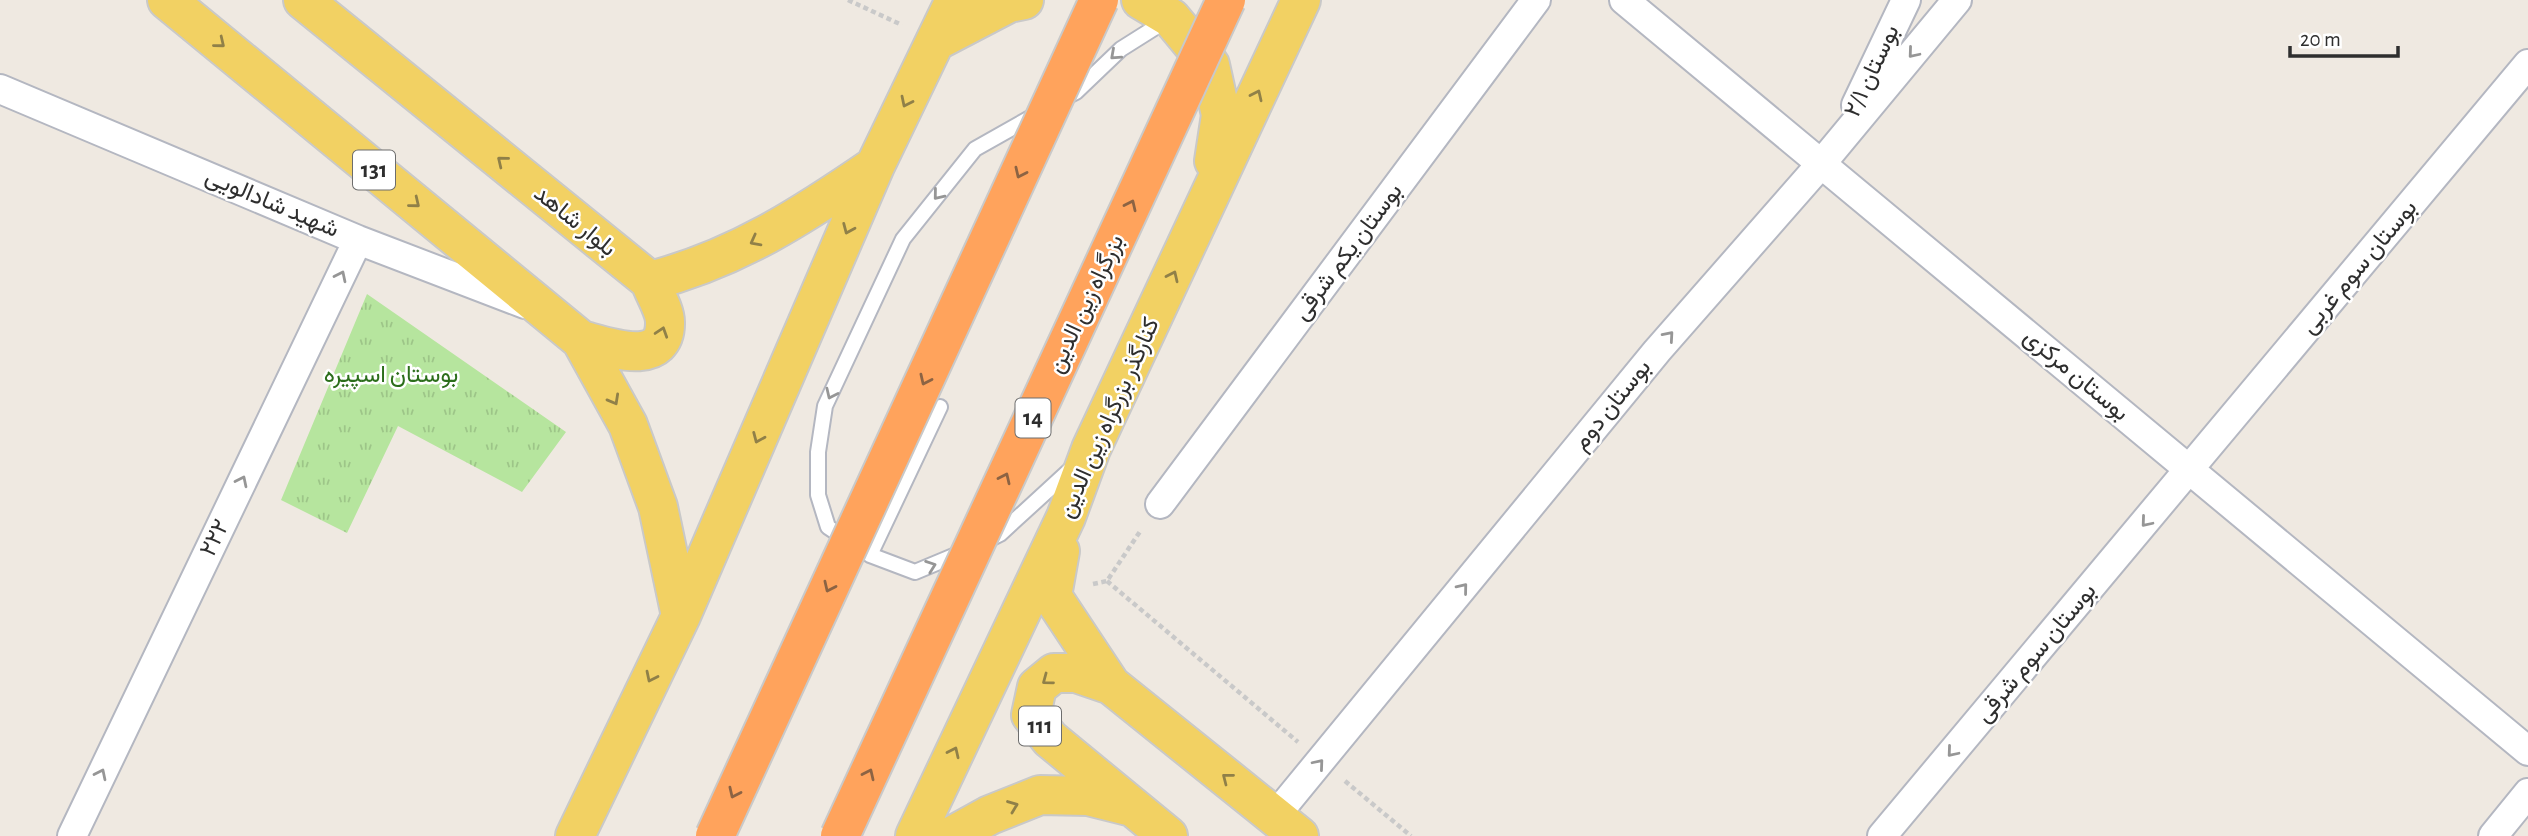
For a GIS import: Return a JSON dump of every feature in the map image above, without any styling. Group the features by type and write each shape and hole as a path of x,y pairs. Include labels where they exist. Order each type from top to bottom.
{"highway":[{"path":"715,836 1099,0"},
{"name":"بزرگراه زین الدین","path":"840,836 1226,0"}],"main road":[{"name":"131","path":"167,0 581,340 628,425 658,507 681,616"},
{"path":"575,836 681,616 875,166 955,0"},
{"path":"936,41 1009,3 1024,0"},
{"name":"کنارگذر بزرگراه زین الدین","path":"915,836 1066,517 1091,449 1301,0"},
{"name":"بلوار شاهد","path":"315,4 650,281"},
{"path":"1156,9 1210,65 1221,115 1208,201"},
{"path":"581,340 640,352 653,348 662,339 665,320 650,281 684,272 738,249 804,215 875,166"},
{"path":"1052,596 1066,517"},
{"name":"111","path":"1052,596 1111,685 1287,826"},
{"name":"111","path":"1111,685 1076,673 1054,673 1037,687 1031,715 1050,739 1168,836"},
{"path":"951,836 990,815 1040,795 1088,796 1131,806"}],"street":[{"name":"بوستان یکم شرقی","path":"1160,504 1536,0"},
{"name":"بوستان مرکزی","path":"1624,0 1830,153 2189,470 2528,751"},
{"name":"بوستان ۲/۱","path":"1830,153 1906,0"},
{"name":"بوستان دوم","path":"1287,826 1321,762 1657,351 1830,153 1957,0"},
{"name":"بوستان سوم غربی","path":"2189,470 2528,64"},
{"name":"شهید شادالویی","path":"0,89 358,240 547,312"},
{"name":"۲۲۲","path":"72,836 358,240"},
{"name":"بوستان سوم شرقی","path":"1882,836 2189,470"},
{"path":"2493,836 2528,793"}],"lane":[{"path":"1091,449 1041,499 1000,534 949,560 915,572 870,555 828,527 818,495 818,452 825,406 903,239 975,149 1076,92 1121,49 1156,9"},
{"path":"870,555 940,407"}],"path":[{"path":"848,0 936,41"},
{"path":"1052,596 1107,580 1160,504"},
{"path":"1107,580 1411,836"}],"green space":[{"name":"بوستان اسپیره","path":"367,294 566,432 522,492 398,426 347,533 281,500"}]}
